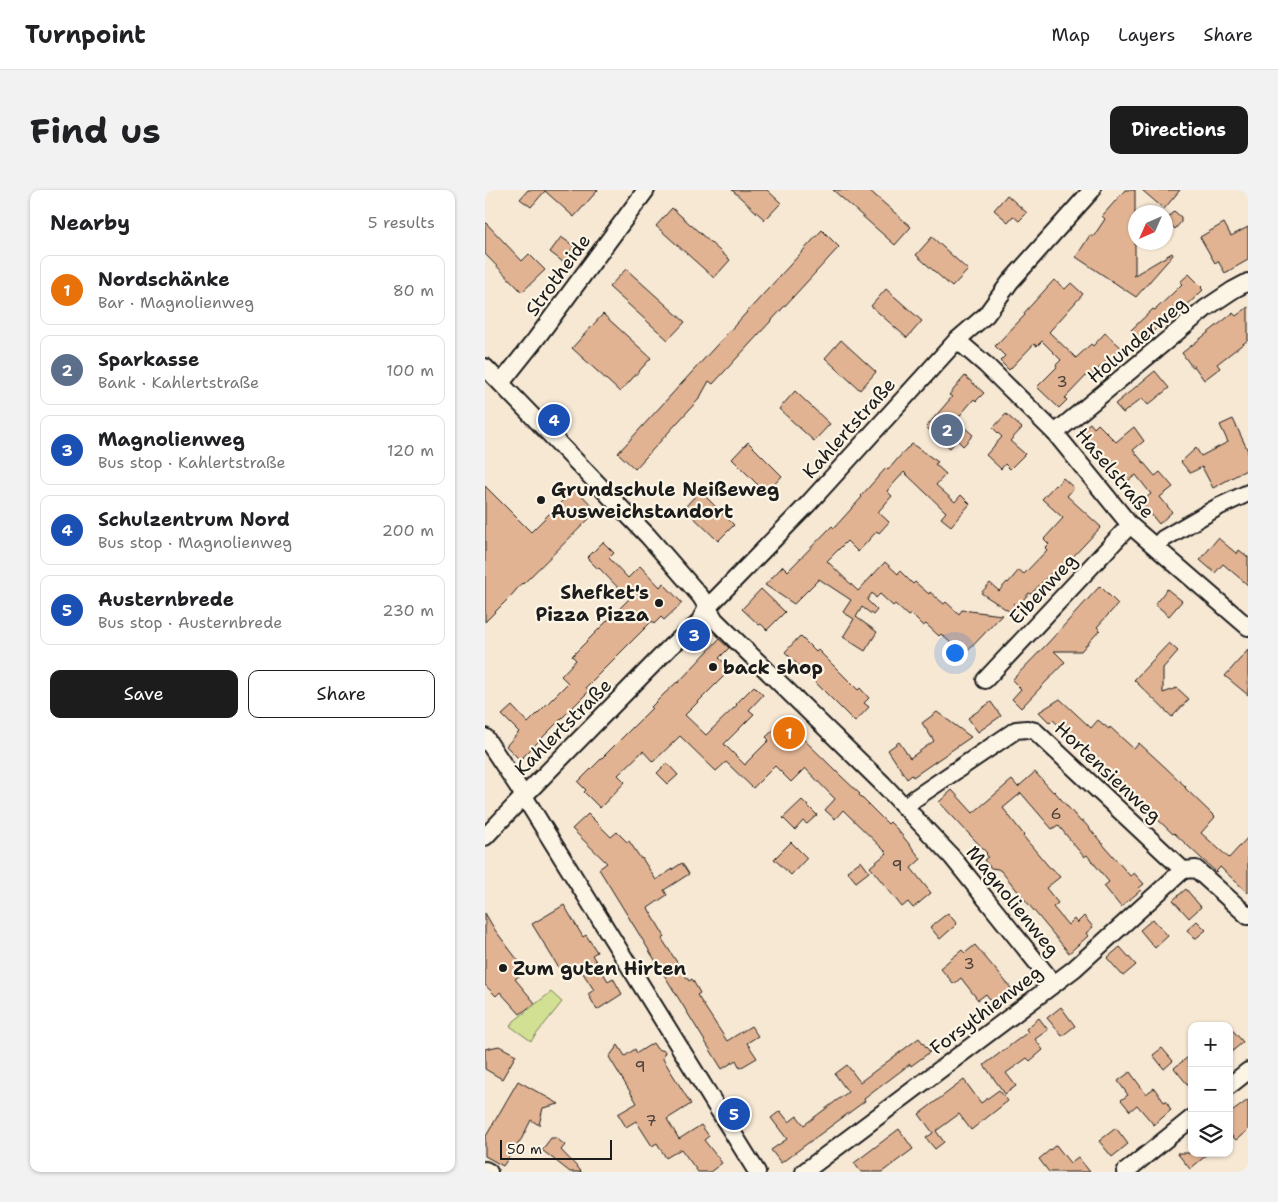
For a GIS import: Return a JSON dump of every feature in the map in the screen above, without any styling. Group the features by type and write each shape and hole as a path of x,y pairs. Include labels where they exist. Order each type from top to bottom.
{"street":[{"name":"Strotheide","path":"501,383 536,339 646,190"},
{"name":"Kahlertstraße","path":"485,837 671,646 698,624 707,608 808,504 958,339 986,315 1011,282 1092,190"},
{"name":"Holunderweg","path":"1055,433 1206,308 1248,282"},
{"name":"Haselstraße","path":"958,339 1055,433 1130,525 1248,626"},
{"name":"Magnolienweg","path":"485,367 648,536 701,597 716,621 883,784 952,856 1054,984"},
{"path":"1156,547 1163,539 1218,507 1248,493"},
{"name":"Eibenweg","path":"985,680 1130,525"},
{"name":"Hortensienweg","path":"906,807 914,799 1016,730 1027,729 1035,731 1183,870 1196,869 1248,916"},
{"path":"485,737 524,796 757,1172"},
{"name":"Forsythienweg","path":"805,1172 1073,969 1183,870"},
{"path":"1233,1083 1248,1071"},
{"path":"1125,1172 1188,1121"},
{"path":"485,1170 489,1172"}],"green space":[{"path":"551,992 562,1002 531,1041 510,1026 514,1021"}],"building":[{"path":"528,190 598,190 574,217 545,191 531,207 520,199"},
{"path":"732,190 767,190 781,203 765,220"},
{"path":"833,190 869,190 911,227 895,245"},
{"path":"1125,190 1135,190 1135,205 1128,205 1128,250 1135,250 1135,273 1133,276 1172,253 1173,255 1136,297 1076,257 1090,235 1093,237 1105,219 1102,216"},
{"path":"1142,190 1180,190 1167,205 1159,205"},
{"path":"1007,195 1027,213 1019,221 1013,216 1008,222 994,210"},
{"path":"672,208 730,260 714,278 656,226"},
{"path":"1173,212 1181,217 1181,222 1175,229 1173,227"},
{"path":"485,222 522,261 529,254 545,270 522,292 485,254"},
{"path":"1224,223 1231,236 1248,227 1248,260 1225,273 1218,261 1215,263 1200,237"},
{"path":"822,230 839,247 713,384 709,381 699,399 635,469 618,453"},
{"path":"561,237 574,246 563,262 550,252"},
{"path":"932,237 968,270 952,287 916,255"},
{"path":"626,269 685,322 668,340 609,287"},
{"path":"1189,274 1203,290 1179,313 1174,307 1155,330 1142,340 1131,330 1172,294 1182,284 1180,282"},
{"path":"1054,280 1065,289 1071,283 1083,294 1049,332 1076,358 1091,344 1093,346 1105,333 1122,348 1109,362 1107,360 1090,377 1087,375 1065,398 1067,400 1059,408 1037,387 1057,367 1056,365 1061,360 1042,341 1037,346 1034,344 1009,370 1000,361 1005,356 995,346 1025,315 1024,313"},
{"path":"886,289 922,321 907,338 871,306"},
{"path":"1248,307 1248,340 1217,364 1220,368 1204,380 1182,353 1233,313 1236,316"},
{"path":"603,314 651,358 620,392 572,348"},
{"path":"841,340 876,372 860,390 825,358"},
{"path":"1155,371 1169,388 1148,405 1142,398 1123,413 1115,404"},
{"path":"965,376 984,393 976,401 974,399 956,420 973,435 963,446 957,440 950,448 926,427 952,397 949,395"},
{"path":"795,391 830,424 814,441 779,409"},
{"path":"1006,414 1022,428 1010,441 1025,454 1010,469 1005,464 1001,469 986,455 1002,437 993,428"},
{"path":"1233,419 1248,451 1248,469 1213,488 1202,467 1190,473 1181,462 1196,448 1201,456 1228,442 1220,425"},
{"path":"1090,423 1094,428 1098,424 1116,442 1134,427 1144,441 1133,450 1155,476 1160,472 1173,487 1160,497 1172,512 1159,524 1141,502 1151,494 1136,475 1125,483 1084,436 1081,430"},
{"path":"748,442 782,476 766,493 732,459"},
{"path":"912,444 938,462 935,464 946,474 936,485 955,502 961,495 970,504 951,526 941,518 946,512 904,472 887,491 892,496 878,512 889,522 879,533 877,531 858,552 847,541 827,561 858,591 885,562 898,574 900,571 913,584 915,582 944,604 946,602 959,614 962,610 1002,615 964,655 941,634 939,636 926,624 923,626 911,614 908,616 880,594 876,598 872,593 867,600 877,610 873,615 862,607 856,617 877,632 865,651 843,637 854,619 843,612 851,600 819,579 794,604 765,585 783,566 788,571 832,526 834,528 886,468 888,470"},
{"path":"1063,478 1074,488 1067,496 1101,527 1066,564 1064,563 1053,575 1051,573 1017,607 1013,603 1019,610 1015,615 981,593 990,583 999,591 1019,570 1024,574 1047,550 1045,548 1049,544 1044,539 1063,518 1042,499"},
{"path":"485,486 531,532 575,488 597,511 522,583 485,622"},
{"path":"700,491 734,525 718,541 684,508"},
{"path":"1218,538 1237,554 1239,550 1248,557 1248,585 1223,564 1215,573 1200,560"},
{"path":"603,542 614,553 609,558 628,578 640,566 660,587 663,583 682,603 664,620 661,617 654,624 652,621 586,687 589,691 520,760 506,746 519,732 502,715 512,706 528,723 568,683 561,676 576,660 572,656 629,599 587,558"},
{"path":"1100,586 1118,604 1097,627 1100,630 1081,651 1054,651 1065,662 1021,708 1012,699 1021,689 1012,680"},
{"path":"761,589 785,612 767,630 742,609"},
{"path":"1167,589 1182,601 1169,616 1155,604"},
{"path":"800,636 816,652 818,650 858,690 860,688 869,698 864,703 869,707 855,722 785,652"},
{"path":"719,639 729,648 719,658 730,668 685,715 706,735 754,686 763,695 749,710 754,714 724,744 745,765 769,740 766,737 784,720 888,824 890,822 897,829 921,859 911,868 931,893 913,908 908,902 902,907 870,867 887,853 843,810 835,819 825,810 835,799 805,768 791,782 775,766 753,788 726,762 716,771 680,736 653,762 643,751 618,775 625,782 600,808 584,792 586,790 578,782 664,694 678,683"},
{"path":"1169,643 1178,651 1163,668 1163,693 1177,688 1189,699 1172,717 1134,680"},
{"path":"1248,650 1248,695 1225,676"},
{"path":"1060,699 1091,728 1098,720 1109,729 1110,727 1134,749 1139,743 1165,767 1215,817 1201,833 1229,858 1248,837 1248,893 1220,867 1216,872 1173,834 1053,720 1050,723 1039,712"},
{"path":"991,702 1001,716 978,732 968,718"},
{"path":"937,712 971,737 913,777 912,775 907,779 888,750 899,742 910,758 934,741 922,723"},
{"path":"667,763 678,775 668,784 657,773"},
{"path":"1035,772 1081,822 1083,821 1130,876 1134,873 1144,884 1139,888 1141,890 1121,907 1104,886 1109,882 1087,855 1084,857 1058,825 1052,829 1021,793 1003,808 1023,836 1060,877 1046,888 1058,903 1053,907 1068,925 1074,919 1077,923 1084,916 1093,927 1086,933 1088,936 1069,953 1001,871 991,868 984,860 988,857 987,853 939,802 952,790 973,813 1012,780 1018,787"},
{"path":"802,800 817,815 807,824 803,821 795,830 783,818"},
{"path":"588,814 611,837 617,832 627,842 629,841 656,880 682,863 689,874 664,890 667,895 648,908 665,937 662,939 689,981 692,979 700,993 697,995 727,1041 751,1026 758,1036 747,1043 757,1058 740,1068 736,1060 722,1069 599,869 607,863 572,829"},
{"path":"791,842 807,858 791,875 774,859"},
{"path":"861,861 869,872 856,882 847,871"},
{"path":"1186,889 1201,907 1189,918 1173,900"},
{"path":"564,905 583,937 586,935 597,952 592,955 608,981 613,978 622,994 597,1010 588,994 594,990 577,964 562,973 532,924"},
{"name":"Zum guten Hirten","path":"485,913 495,930 526,971 515,979 535,1003 520,1014 500,992 496,996 485,985"},
{"path":"948,913 957,924 940,939 930,927"},
{"path":"1153,919 1168,936 1155,948 1140,930"},
{"path":"1197,921 1206,930 1195,939 1187,930"},
{"path":"975,945 1011,988 992,1002 986,994 978,1000 961,978 954,984 940,968 962,950 965,953"},
{"path":"1120,947 1136,965 1123,976 1107,958"},
{"path":"1061,1007 1075,1026 1062,1036 1047,1018"},
{"path":"1039,1018 1048,1030 1035,1039 1043,1050 1030,1061 1027,1058 1006,1073 1016,1086 1005,1094 984,1065 1028,1032 1026,1029"},
{"path":"1233,1031 1243,1042 1233,1051"},
{"path":"919,1038 930,1052 911,1066 910,1064 864,1099 865,1101 781,1163 771,1150 787,1139 771,1118 780,1111 789,1122 797,1116 804,1125 848,1092 835,1074 847,1065 860,1082"},
{"path":"653,1043 657,1049 665,1051 663,1059 691,1104 667,1119 679,1139 701,1125 709,1136 704,1140 722,1163 710,1172 698,1172 681,1149 666,1158 657,1143 652,1146 636,1121 626,1127 618,1114 637,1103 609,1057 618,1045 625,1056 635,1049 637,1053"},
{"path":"499,1046 516,1055 502,1079 485,1069 485,1049"},
{"path":"1162,1048 1173,1061 1164,1069 1153,1055"},
{"path":"1188,1057 1188,1085 1174,1068"},
{"path":"1130,1072 1146,1094 1154,1088 1164,1102 1166,1101 1171,1110 1154,1125 1137,1105 1130,1111 1121,1100 1128,1095 1118,1081"},
{"path":"964,1080 981,1103 999,1090 1008,1101 971,1130 959,1114 936,1131 944,1142 935,1149 926,1138 933,1133 919,1114"},
{"path":"518,1081 559,1104 543,1108 539,1125 531,1120 522,1138 503,1166 485,1156 485,1138"},
{"path":"1248,1100 1248,1130 1236,1140 1233,1137 1233,1111"},
{"path":"1116,1128 1128,1144 1112,1157 1099,1141"},
{"path":"899,1129 913,1149 882,1172 861,1172 854,1163"},
{"path":"551,1138 556,1138 565,1145 561,1150 581,1172 570,1172 542,1150"},
{"path":"1056,1145 1070,1163 1078,1157 1090,1172 1049,1172 1039,1159"},
{"path":"1177,1153 1188,1153 1188,1157 1204,1157 1190,1169"}],"place":[{"name":"Schulzentrum Nord","path":"554,420"},
{"name":"Sparkasse","path":"947,430"},
{"name":"Grundschule Neißeweg Ausweichstandort","path":"541,500"},
{"name":"Shefket's Pizza Pizza","path":"659,603"},
{"name":"Magnolienweg","path":"694,635"},
{"name":"back shop","path":"713,667"},
{"name":"Nordschänke","path":"789,733"},
{"name":"Zum guten Hirten","path":"503,968"},
{"name":"Austernbrede","path":"734,1114"}]}
